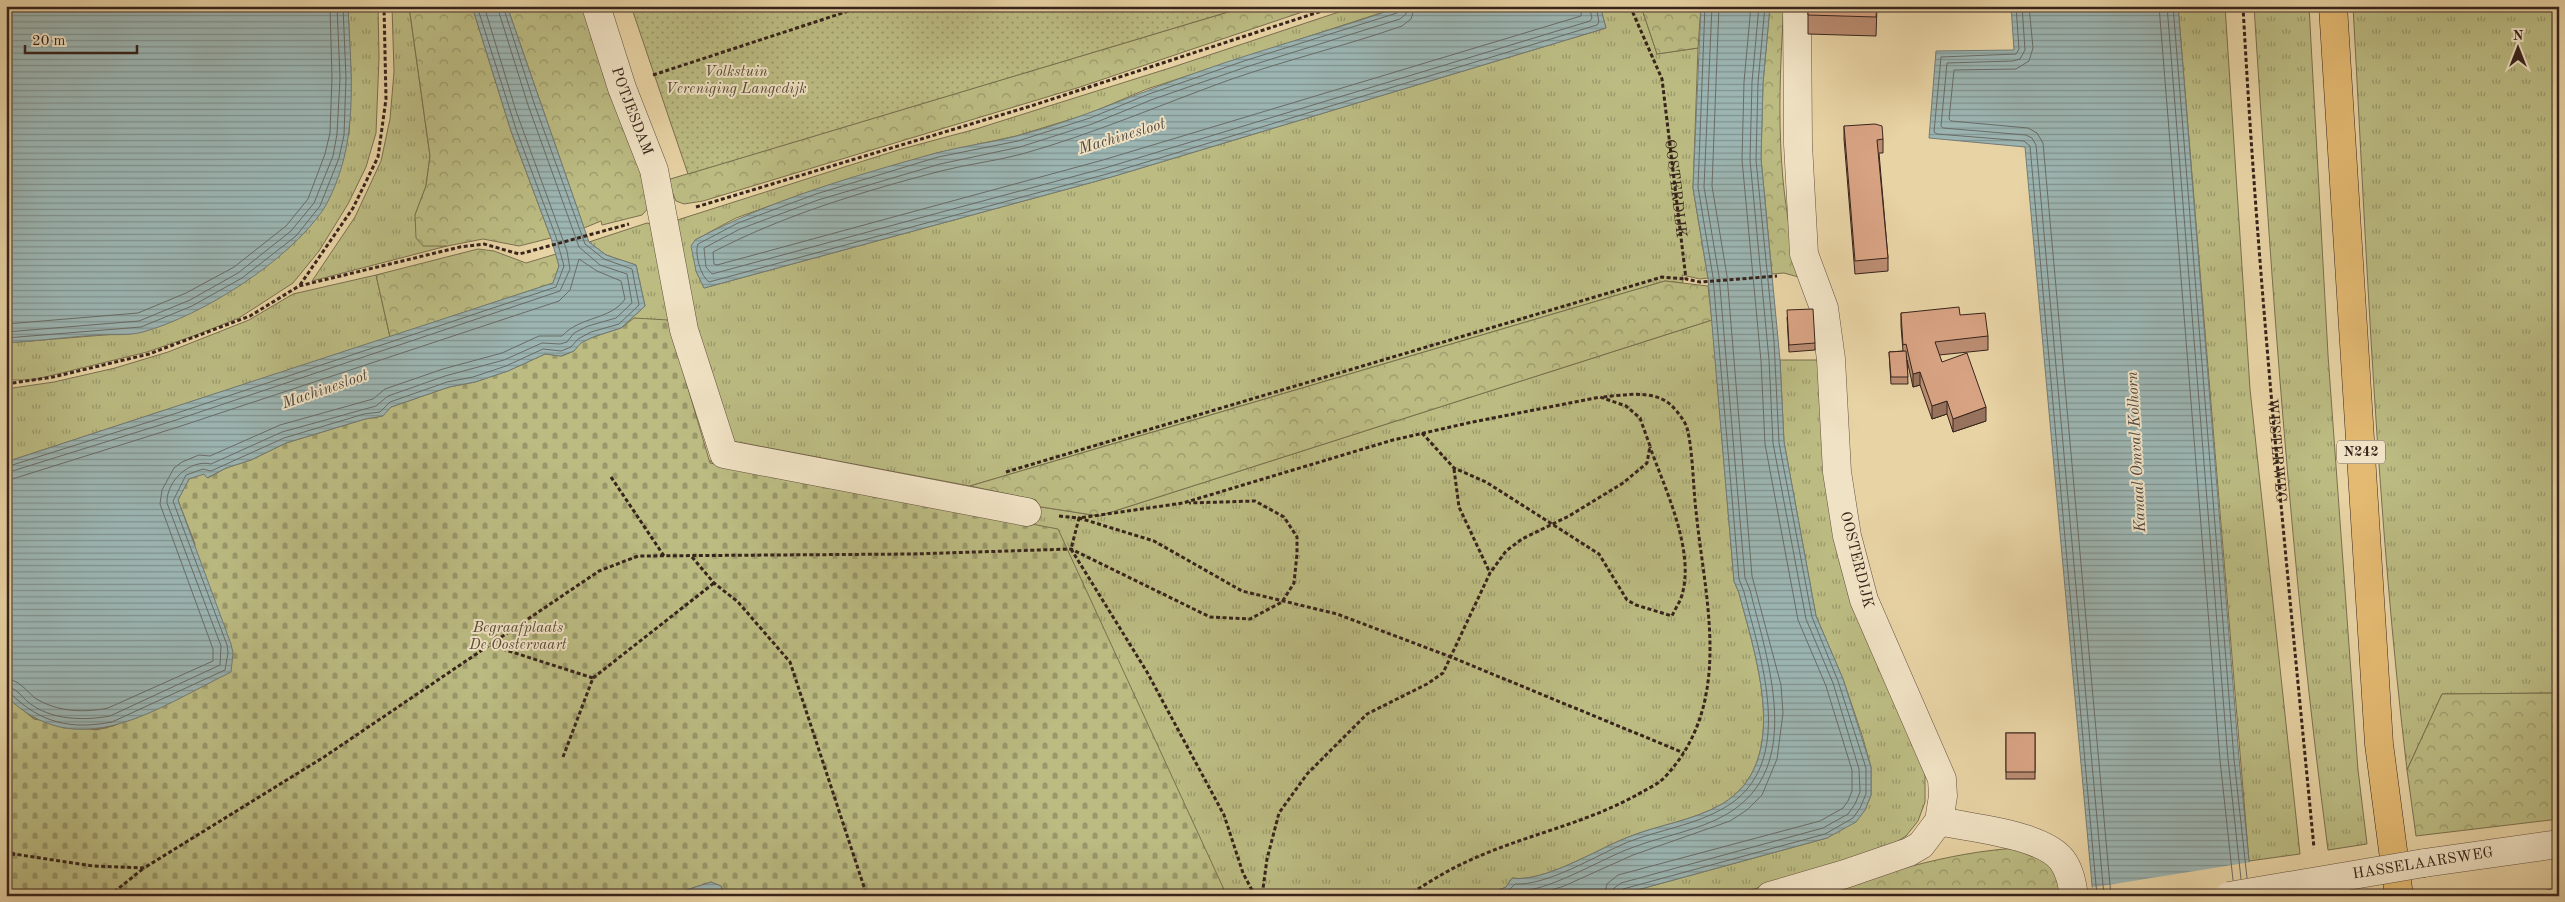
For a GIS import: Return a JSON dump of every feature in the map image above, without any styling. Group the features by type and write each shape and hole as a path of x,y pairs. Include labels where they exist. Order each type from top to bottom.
{"main road":[{"name":"N242","path":"2333,6 2379,744 2399,896"}],"street":[{"name":"POTJESDAM","path":"596,6 622,85 654,170 684,330 724,454 1027,512"},
{"name":"OOSTERDIJK","path":"1770,896 1845,874 1909,852 1921,844 1939,821 1944,796 1942,779 1864,600 1847,536 1837,472 1830,358 1824,308 1804,254 1798,144 1797,6"},
{"path":"1939,821 2046,846 2061,859 2071,876 2074,896"},
{"name":"HASSELAARSWEG","path":"2228,896 2424,863 2559,844"}],"path":[{"path":"299,286 353,208 378,157 386,99 384,6"},
{"path":"622,85 864,6"},
{"path":"6,384 53,377 149,354 250,316 299,286 460,247 484,244 520,254 604,230 662,217 1034,106 1337,6"},
{"name":"OOSTERDIJK","path":"1630,6 1662,79 1686,279"},
{"name":"WESTERWEG","path":"2243,6 2249,105 2286,566 2315,849"},
{"path":"996,475 1662,277 1700,282 1784,276"},
{"path":"1183,503 1422,433 1600,398 1634,394 1657,398 1672,405 1687,426 1697,523 1708,593 1711,641 1708,682 1701,716 1684,754 1663,780 1624,802 1467,862 1407,896"},
{"path":"1422,433 1454,468 1486,482 1599,554 1627,600 1636,605 1672,616 1682,595 1685,568 1682,541 1640,418 1626,406 1600,398"},
{"path":"1262,896 1267,859 1279,813 1307,774 1367,714 1427,684 1443,673 1490,573 1506,551 1522,539 1623,484 1648,463 1650,446"},
{"path":"1454,468 1459,507 1490,573"},
{"path":"611,477 664,556"},
{"path":"110,896 144,868 324,757 599,571 638,556 912,554 1071,549 1210,617 1250,619 1282,602 1294,583 1297,537 1284,517 1255,501 1183,503 1079,518"},
{"path":"1027,512 1079,518 1154,541 1242,591 1337,614 1451,657 1684,754"},
{"path":"1079,518 1071,549 1147,672 1224,815 1243,873 1255,896"},
{"path":"692,556 714,583 738,602 790,662 867,896"},
{"path":"562,757 593,678 714,583"},
{"path":"490,646 593,678"},
{"path":"6,849 14,854 93,866 144,868"},
{"path":"6,859 14,854"},
{"path":"2515,896 2559,889"}],"green space":[{"path":"348,6 378,6 379,58 376,133 366,167 348,204 319,251 293,283 239,318 147,352 33,380 6,380 6,343 141,332 349,135 351,78"},
{"path":"392,6 409,6 430,156 426,186 415,215 423,245 447,246 312,281 355,217 381,161 390,119 394,72"},
{"path":"409,6 472,6 511,131 551,238 519,246 483,239 447,246 423,246 416,238 415,215 426,186 430,156"},
{"path":"507,6 582,6 622,122 650,187 651,205 642,215 602,225 601,221 584,228"},
{"name":"Volkstuin Vereniging Langedijk","path":"631,6 1248,6 688,174"},
{"path":"1248,6 1320,6 1080,87 703,201 684,204 676,201 667,180"},
{"path":"1357,6 1402,6 1147,89 1088,114 1016,136 937,153 814,190 736,218 695,240 696,271 704,288 1108,178 1606,28 1600,6 1641,6 1657,54 1698,48 1693,188 1708,278 1700,279 1682,275 1683,283 1665,281 970,486 727,440 687,304 671,222 898,150 976,129 1173,67"},
{"path":"1641,6 1701,6 1698,48 1657,54"},
{"path":"1770,6 1784,6 1780,74 1783,178 1793,246 1802,278 1784,273 1772,274 1761,159 1763,83"},
{"path":"2178,6 2225,6 2250,389 2300,854 2249,861"},
{"path":"2254,6 2309,6 2328,355 2358,770 2367,844 2328,850 2303,640 2293,534 2268,217"},
{"path":"2353,6 2559,6 2559,693 2442,694 2407,770 2380,484"},
{"path":"647,223 654,225 672,304 667,307 668,320 706,456 710,461 1031,522 1035,506 1099,516 1712,320 1734,581 1753,646 1763,706 1763,735 1757,762 1744,785 1722,804 1711,810 1626,838 1554,871 1539,876 1512,878 1506,887 1485,896 875,896 805,677 796,659 742,589 740,581 744,573 765,562 912,563 913,548 713,545 678,541 660,532 645,518 617,473 607,479 637,531 633,541 589,571 587,569 270,778 171,828 121,845 80,850 54,847 6,829 6,696 18,707 42,722 68,729 97,729 113,726 231,673 233,653 231,644 178,500 189,479 204,473 208,478 226,468 251,460 286,443 365,419 382,416 391,407 449,387 475,382 508,371 545,354 562,356 574,351 580,343 621,328 645,306 636,265 606,255 589,242"},
{"path":"478,249 494,251 526,263 556,254 559,266 553,283 390,337 376,275"},
{"path":"376,275 390,337 6,462 6,389 54,382 115,368 168,352 249,320 293,294"},
{"path":"1665,281 1708,286 1712,320 1099,516 1035,506 1036,500 970,486"},
{"name":"Begraafplaats De Oostervaart","path":"634,318 668,320 710,463 1058,529 1227,896 724,896 721,886 711,882 668,896 6,896 6,696 34,719 96,730 113,726 159,707 195,544 178,500 189,479 204,473 208,478 226,468 251,460 286,443 365,419 382,416 391,407 449,387 475,382 508,371 545,354 562,356 574,351 580,343 621,328"},
{"path":"1780,360 1819,360 1830,488 1925,758 1925,802 1918,821 1906,836 1858,859 1730,896 1615,896 1827,838 1865,810 1871,795 1871,767 1862,735 1843,679 1816,616 1784,442"},
{"path":"2559,693 2559,819 2416,836 2407,770 2442,694"},
{"path":"2019,848 2053,867 2062,892 2037,896 1810,896 1939,859 1992,850"}],"water":[{"path":"6,6 348,6 351,102 348,139 338,178 323,210 288,249 266,267 217,300 166,324 132,334 6,343"},
{"name":"Machinesloot","path":"472,6 507,6 589,242 606,255 636,265 645,306 621,328 593,337 581,343 574,351 561,356 545,354 508,371 475,382 449,387 391,407 383,416 365,419 286,443 207,478 204,474 189,479 178,500 231,644 233,653 231,672 175,701 118,724 89,729 61,727 33,717 6,696 6,462 553,283 559,266 551,238 511,131"},
{"name":"Machinesloot","path":"1402,6 1600,6 1606,28 1108,178 704,288 696,271 691,246 695,240 783,201 843,180 936,153 1040,130 1223,63"},
{"path":"1701,6 1770,6 1763,83 1761,159 1780,360 1784,442 1816,616 1843,679 1871,767 1871,795 1865,810 1856,822 1827,838 1615,896 1485,896 1506,887 1512,878 1539,876 1554,871 1626,838 1711,810 1722,804 1744,785 1757,762 1763,735 1763,706 1753,646 1734,581 1708,278 1693,188"},
{"name":"Kanaal Omval Kolhorn","path":"2011,6 2178,6 2239,758 2249,861 2255,896 2093,896 2025,147 1929,138 1936,51 2014,50"},
{"path":"711,882 721,886 724,896 668,896"}],"pier":[{"path":"2251,862 2258,896 2090,896 2089,888"}],"building":[{"path":"1808,6 1877,6 1876,17 1808,15"},
{"path":"1875,124 1882,126 1883,139 1877,140 1888,258 1855,261 1844,126"},
{"path":"1959,307 1960,315 1985,313 1988,336 1935,342 1942,362 1967,353 1986,407 1953,419 1947,401 1932,406 1920,372 1913,374 1906,344 1903,345 1901,313"},
{"path":"1813,309 1815,343 1789,345 1787,310"},
{"path":"1906,351 1908,377 1891,377 1889,352"},
{"path":"2006,733 2035,733 2035,772 2006,772"}]}
